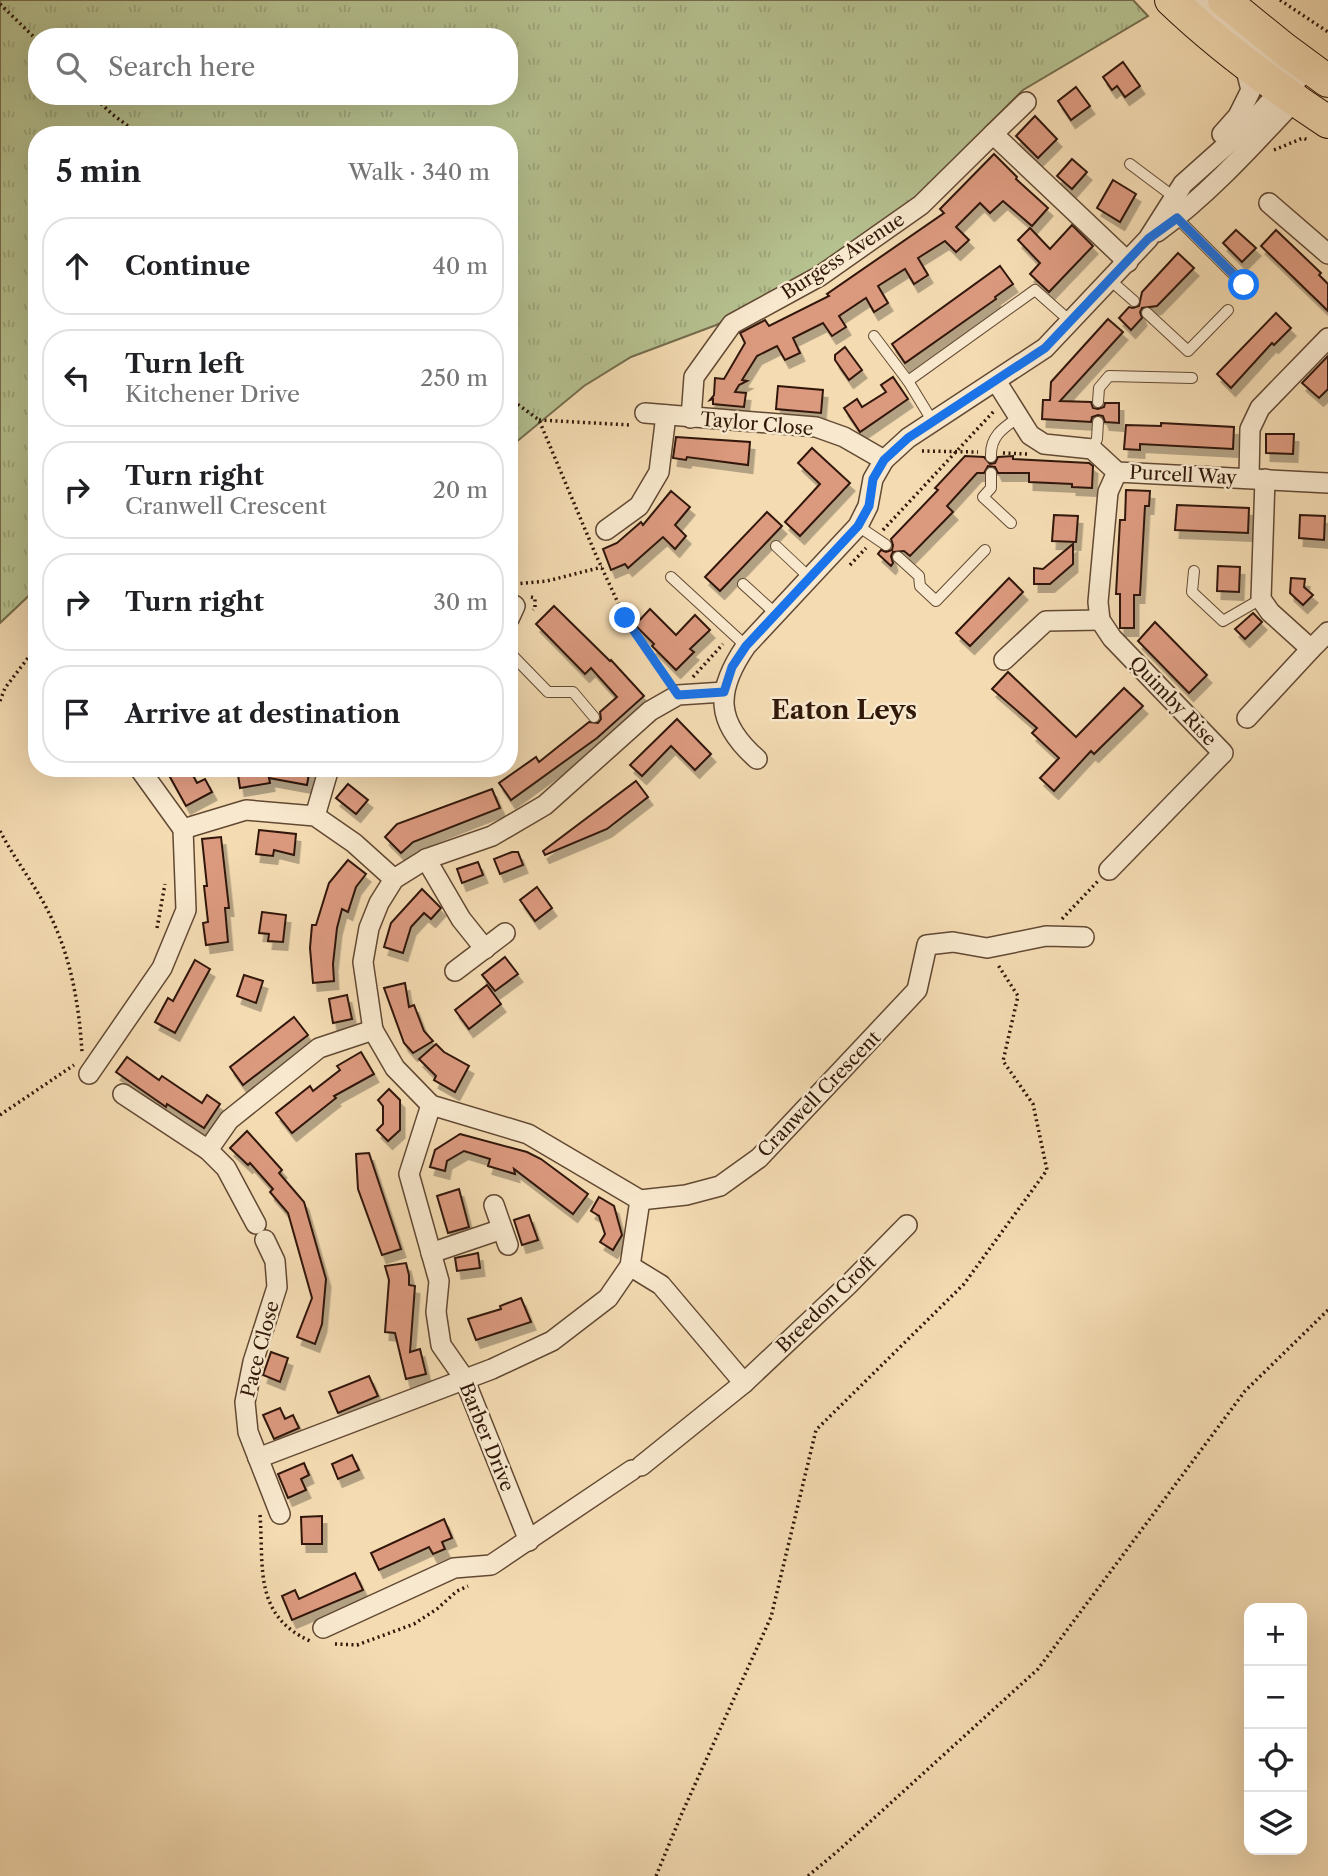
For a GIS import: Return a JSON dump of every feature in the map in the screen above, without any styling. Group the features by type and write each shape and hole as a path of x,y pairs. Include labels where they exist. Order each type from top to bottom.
{"highway":[{"path":"1171,0 1208,35 1244,62 1303,84"},
{"path":"1224,0 1303,84 1328,122"}],"street":[{"path":"1202,0 1222,21 1303,84"},
{"path":"757,759 747,751 726,721 724,692 732,667 746,646 858,526 869,506 873,479 884,460 908,438 1045,348 1148,239 1196,162 1238,116 1251,90 1244,62"},
{"path":"1179,191 1249,125 1303,84"},
{"path":"1148,239 1177,218 1261,136 1303,84"},
{"name":"Burgess Avenue","path":"691,418 694,377 732,324 820,276 921,205 1026,102"},
{"path":"993,134 1128,262"},
{"path":"1269,203 1328,254"},
{"path":"1311,649 1270,612 1261,599 1257,479 1250,429 1260,408 1328,338"},
{"path":"996,381 1030,435 1044,444 1092,449"},
{"path":"606,530 639,506 659,472 666,415"},
{"name":"Taylor Close","path":"643,420 666,415 816,427 844,437 884,460"},
{"name":"Purcell Way","path":"1092,449 1117,472 1328,483"},
{"path":"1004,660 1046,621 1100,620 1098,602 1108,492 1117,472"},
{"name":"Quimby Rise","path":"1100,620 1112,638 1223,753 1109,870"},
{"path":"1247,718 1328,632"},
{"path":"258,1458 492,1369 552,1341 608,1298 630,1266 640,1200 528,1134 431,1105 395,1068 373,1030 363,962 369,928 379,903 394,879 426,859 492,836 545,805 613,740 650,710 678,695 724,692"},
{"path":"85,1067 162,968 186,910 183,828 146,777"},
{"path":"315,816 326,777"},
{"path":"183,828 246,810 315,816 354,842 394,879"},
{"path":"426,859 461,919 485,949"},
{"path":"455,971 505,933"},
{"path":"987,948 1046,936 1084,937"},
{"name":"Cranwell Crescent","path":"640,1200 685,1195 720,1186 759,1157 917,990 927,945 953,942 987,948"},
{"path":"208,1150 229,1120 319,1048 373,1030"},
{"name":"Pace Close","path":"123,1094 208,1150 226,1168 275,1261 277,1287 253,1362 245,1402 248,1432 280,1514"},
{"name":"Barber Drive","path":"431,1105 409,1174 439,1281 436,1312 441,1345 464,1378 529,1541"},
{"path":"431,1253 505,1237 494,1205"},
{"name":"Breedon Croft","path":"529,1541 637,1468 744,1383 908,1225"},
{"path":"630,1266 661,1284 744,1383"},
{"path":"322,1638 454,1568 491,1564 529,1541"}],"lane":[{"path":"1130,164 1179,191"},
{"path":"1177,218 1244,285"},
{"path":"1110,279 1134,301"},
{"path":"908,381 1035,290 1070,321"},
{"path":"1147,313 1188,351 1228,310"},
{"path":"874,336 908,381 933,422"},
{"path":"1098,402 1099,388 1109,376 1192,378"},
{"path":"991,455 992,442 998,431 1019,417"},
{"path":"1092,449 1097,439 1098,422"},
{"path":"991,473 991,488 983,497 1011,523"},
{"path":"858,526 886,545"},
{"path":"776,546 811,578"},
{"path":"898,557 919,576 920,586 936,601 985,550"},
{"path":"1194,571 1192,592 1223,621 1261,599"},
{"path":"671,577 746,646"},
{"path":"743,584 776,614"},
{"path":"518,661 548,692 573,692 594,717"}],"path":[{"path":"1280,0 1328,33"},
{"path":"0,4 28,31"},
{"path":"102,105 128,126"},
{"path":"518,405 539,420 625,618 678,695"},
{"path":"539,420 643,420"},
{"path":"908,438 918,451 1031,455"},
{"path":"518,584 547,581 602,567"},
{"path":"0,701 5,688 28,658"},
{"path":"0,831 50,914 69,962 79,1013 85,1067"},
{"path":"1046,936 1109,870"},
{"path":"154,937 161,916 166,876"},
{"path":"656,1876 771,1617 816,1430 964,1284 1047,1170 1033,1104 1003,1061 1018,996 987,948"},
{"path":"0,1115 85,1067 89,1049"},
{"path":"808,1876 1038,1669 1245,1391 1328,1310"},
{"path":"259,1503 263,1581 269,1599 287,1630 309,1641 322,1638 357,1645 414,1624 437,1609 457,1591 482,1580 491,1564"}],"green space":[{"path":"0,0 1133,0 1148,16 1023,90 907,206 807,276 719,324 631,357 584,386 518,441 518,126 28,126 28,597 0,623"}],"building":[{"path":"1123,62 1140,86 1125,97 1117,86 1112,90 1103,77"},
{"path":"1076,87 1090,106 1071,120 1058,101"},
{"path":"1035,116 1057,139 1038,158 1016,136"},
{"path":"994,154 1016,179 1048,208 1032,226 1003,201 990,213 980,203 956,227 969,240 956,252 945,241 918,258 928,275 914,284 905,269 878,286 888,303 874,312 866,298 839,316 846,327 832,336 823,323 793,338 800,353 785,360 777,346 757,356 742,380 747,381 739,385 735,392 746,393 744,407 713,404 713,399 710,400 714,395 715,378 724,379 745,343 740,333 765,320 769,326 829,296 827,294 944,213 940,209"},
{"path":"1072,159 1087,172 1072,189 1057,176"},
{"path":"1113,180 1136,194 1120,222 1097,208"},
{"path":"1072,225 1093,246 1049,292 1030,274 1040,263 1018,240 1030,228 1050,249"},
{"path":"1236,230 1256,248 1242,262 1223,243"},
{"path":"1276,230 1321,273 1319,275 1328,284 1328,311 1261,246"},
{"path":"1178,253 1194,268 1157,306 1142,308 1142,318 1131,330 1119,318 1129,307 1139,306 1142,292"},
{"path":"1000,266 1013,284 905,363 892,344"},
{"path":"1276,313 1291,328 1274,345 1272,343 1231,388 1217,374"},
{"path":"1108,319 1123,332 1060,401 1091,402 1093,408 1098,409 1104,407 1105,403 1119,403 1119,423 1105,422 1103,416 1098,415 1092,417 1091,422 1042,419 1043,400 1050,400 1051,382"},
{"path":"845,347 862,370 849,380 835,360 835,355"},
{"path":"1328,356 1328,389 1319,398 1302,383"},
{"path":"893,377 908,399 860,432 844,408 857,399 862,407 886,392 881,385"},
{"path":"778,386 823,390 821,413 776,409"},
{"path":"1161,423 1234,427 1233,449 1140,444 1140,450 1124,449 1126,425 1161,426"},
{"path":"1266,434 1294,434 1293,454 1266,453"},
{"path":"676,437 750,442 748,465 687,457 686,460 673,458"},
{"path":"812,448 850,483 800,536 785,522 820,484 798,463"},
{"path":"965,456 984,457 990,464 995,463 998,457 1013,456 1013,459 1089,463 1093,466 1092,488 1029,482 1029,473 998,473 995,467 988,466 984,473 977,473 947,506 953,512 910,556 904,551 893,552 891,566 878,554 881,550 892,550 891,539 938,490 935,488"},
{"path":"1126,490 1150,491 1149,506 1145,506 1140,595 1134,595 1134,628 1120,628 1120,594 1116,594 1120,520 1125,520"},
{"path":"671,491 690,507 675,525 686,536 675,549 663,537 628,568 625,564 611,570 603,549 617,543 641,522 643,525"},
{"path":"1177,505 1249,508 1248,533 1175,530"},
{"path":"767,512 782,526 720,591 705,577"},
{"path":"1054,515 1078,516 1076,542 1052,541"},
{"path":"1300,515 1325,516 1324,540 1299,538"},
{"path":"1073,544 1073,564 1050,584 1034,584 1034,568 1043,569"},
{"path":"1218,566 1240,567 1239,592 1217,591"},
{"path":"1009,578 1023,592 970,646 956,633"},
{"path":"1291,578 1305,579 1304,587 1313,595 1303,605 1290,593"},
{"path":"554,606 611,660 644,696 597,738 511,800 499,783 508,777 518,777 518,770 536,757 539,762 589,722 598,723 601,719 600,712 617,697 591,668 585,674 536,624"},
{"path":"650,609 676,635 695,615 710,630 690,649 694,652 676,670 635,625"},
{"path":"1253,613 1262,622 1245,639 1235,629"},
{"path":"1155,622 1207,675 1189,693 1138,641"},
{"path":"1008,672 1076,737 1124,688 1143,706 1094,754 1091,751 1054,791 1040,778 1059,758 1032,733 1037,728 992,689"},
{"path":"677,719 711,754 695,770 671,746 642,776 630,765"},
{"path":"170,777 194,777 197,783 205,779 212,792 186,806"},
{"path":"238,777 308,777 307,785 269,778 270,783 240,788"},
{"path":"636,781 648,797 607,829 545,855 543,851"},
{"path":"348,784 368,800 356,814 336,798"},
{"path":"492,789 500,808 413,842 401,853 385,837 397,824"},
{"path":"259,830 296,834 294,855 274,850 273,856 256,854"},
{"path":"221,837 229,908 225,908 228,942 206,945 203,923 208,922 204,886 207,886 202,839"},
{"path":"518,852 523,865 500,874 494,859"},
{"path":"348,860 366,874 356,887 348,912 342,909 333,964 334,981 313,983 310,948 312,925 316,925 329,883"},
{"path":"478,862 483,875 462,883 457,869"},
{"path":"537,887 552,908 535,921 520,900"},
{"path":"422,889 441,908 431,919 424,913 411,927 403,953 384,947 391,923"},
{"path":"262,912 286,915 283,942 268,941 269,934 259,933"},
{"path":"505,957 518,974 495,991 482,975"},
{"path":"195,960 210,969 175,1033 155,1022 168,998 173,1001"},
{"path":"244,975 263,981 256,1003 237,996"},
{"path":"405,983 409,1007 414,1005 424,1031 433,1041 413,1053 404,1043 384,988"},
{"path":"487,985 501,1004 469,1029 455,1010"},
{"path":"347,995 352,1019 333,1023 329,999"},
{"path":"294,1017 308,1035 243,1085 230,1067"},
{"path":"436,1044 444,1052 469,1066 455,1092 434,1080 436,1076 419,1059"},
{"path":"361,1052 374,1074 334,1096 336,1098 292,1133 276,1113 310,1086 313,1091 340,1070 337,1066"},
{"path":"127,1057 159,1080 162,1076 202,1103 207,1095 220,1104 204,1128 167,1104 166,1107 116,1072"},
{"path":"389,1089 400,1100 400,1130 388,1141 377,1130 383,1124 383,1106 378,1100"},
{"path":"247,1131 282,1170 279,1173 304,1202 326,1279 322,1324 315,1344 297,1337 312,1298 288,1213 270,1192 273,1189 250,1163 248,1165 230,1148"},
{"path":"460,1134 527,1152 541,1159 588,1194 573,1214 514,1169 515,1174 488,1166 490,1159 464,1151 447,1161 445,1171 430,1167 435,1150"},
{"path":"369,1153 401,1249 382,1255 358,1189 356,1154"},
{"path":"459,1189 469,1227 448,1233 437,1196"},
{"path":"599,1197 614,1206 622,1235 613,1250 600,1242 605,1234 599,1216 591,1211"},
{"path":"529,1215 538,1240 522,1245 514,1220"},
{"path":"478,1253 480,1268 457,1271 455,1258"},
{"path":"406,1263 409,1285 415,1286 410,1352 420,1349 426,1374 406,1379 395,1333 385,1332 389,1280 385,1266"},
{"path":"521,1298 531,1322 476,1340 468,1319 501,1309 500,1306"},
{"path":"271,1352 288,1358 280,1382 263,1375"},
{"path":"369,1376 378,1396 338,1413 329,1392"},
{"path":"280,1408 285,1419 293,1415 299,1428 274,1439 263,1415"},
{"path":"352,1455 359,1470 338,1479 332,1464"},
{"path":"304,1463 309,1475 301,1479 306,1490 288,1498 278,1474"},
{"path":"322,1516 322,1544 302,1544 301,1517"},
{"path":"444,1519 452,1538 442,1542 445,1549 433,1554 429,1547 379,1570 371,1553"},
{"path":"355,1573 363,1590 292,1620 282,1596 295,1590 299,1599"}],"district":[{"name":"Eaton Leys","path":"844,710"}],"route":[{"path":"625,618 678,695 724,692 732,667 746,646 858,526 869,506 873,479 884,460 908,438 1045,348 1148,239 1177,218 1244,285"}]}
